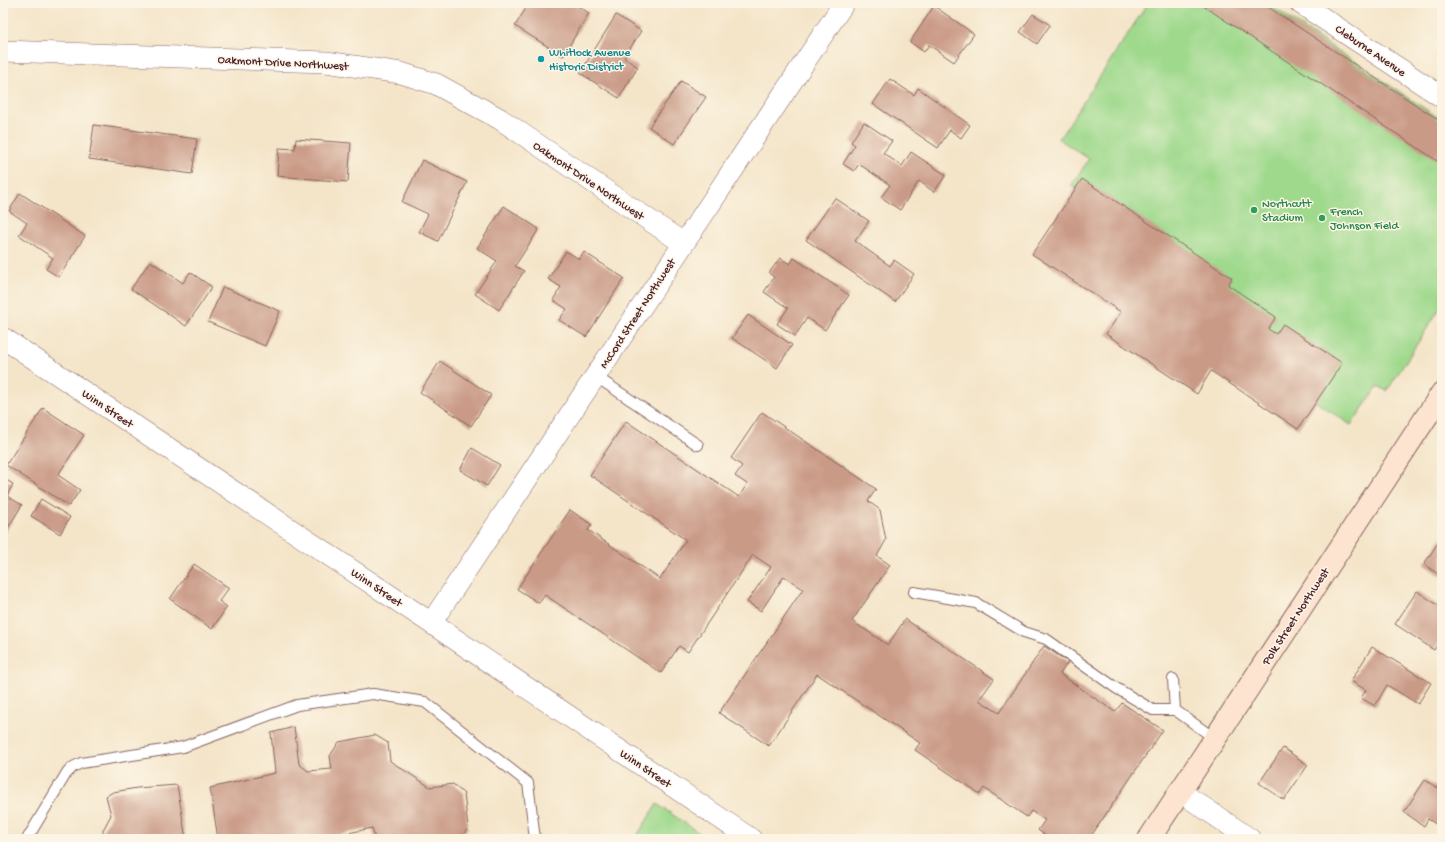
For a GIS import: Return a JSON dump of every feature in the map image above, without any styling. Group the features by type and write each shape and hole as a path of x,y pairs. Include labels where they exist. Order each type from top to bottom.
{"street":[{"name":"McCord Street Northwest","path":"430,623 844,3"},
{"name":"Cleburne Avenue","path":"1300,3 1442,97"},
{"name":"Oakmont Drive Northwest","path":"3,51 326,62 401,73 436,84 500,119 683,243"},
{"name":"Winn Street","path":"3,338 750,839"},
{"name":"Polk Street Northwest","path":"1149,839 1179,791 1442,393"},
{"path":"1179,791 1250,839"}],"lane":[{"path":"595,376 698,446"},
{"path":"914,592 976,603 1024,632 1046,639 1116,688 1153,710 1175,710 1214,738"},
{"path":"1173,679 1175,710"},
{"path":"27,839 66,774 80,763 183,747 297,705 373,694 425,702 528,783 535,839"}],"green space":[{"name":"Northcutt Stadium","path":"1148,3 1266,3 1442,120 1442,305 1387,391 1378,386 1351,425 1053,229 1079,190 1071,186 1089,159 1059,139"},
{"path":"657,804 708,839 635,839"}],"building":[{"path":"529,3 573,3 589,13 563,56 515,26"},
{"path":"1199,3 1262,3 1442,122 1442,164"},
{"path":"934,6 974,34 954,62 929,45 924,52 910,42"},
{"path":"1033,14 1050,25 1037,44 1020,32"},
{"path":"616,15 641,31 624,58 638,67 619,98 580,73"},
{"path":"890,79 914,95 918,88 970,125 961,138 950,130 938,148 873,104"},
{"path":"681,81 706,97 674,144 649,127"},
{"path":"864,122 892,141 883,153 902,166 911,152 946,175 934,192 919,181 900,210 881,197 890,185 859,164 854,171 843,164 855,145 851,142"},
{"path":"94,125 197,139 192,174 89,159"},
{"path":"296,139 351,143 348,182 277,176 279,148 295,149"},
{"path":"422,160 467,182 438,241 419,232 428,214 402,202"},
{"path":"1082,179 1232,278 1228,285 1276,317 1268,329 1276,334 1283,324 1342,363 1298,429 1211,371 1197,394 1106,334 1121,312 1032,254"},
{"path":"20,193 85,236 59,277 46,269 53,258 19,235 27,223 9,211"},
{"path":"835,198 869,221 855,241 890,266 894,260 914,274 895,302 806,240"},
{"path":"504,206 539,229 515,266 524,271 499,310 475,294 497,261 477,248"},
{"path":"566,251 579,259 584,252 624,278 586,337 559,320 567,309 553,300 561,287 548,279"},
{"path":"780,258 790,264 794,258 849,295 825,330 807,318 795,336 777,324 788,308 764,292 774,277 769,273"},
{"path":"150,261 183,283 190,272 212,287 186,326 131,289"},
{"path":"223,287 280,311 265,346 208,322"},
{"path":"748,315 792,345 777,368 732,338"},
{"path":"440,361 491,395 471,426 420,392"},
{"path":"43,408 84,435 58,475 80,490 69,506 6,465"},
{"path":"762,412 876,489 868,501 880,510 886,540 877,556 890,565 852,621 888,645 905,619 994,679 979,700 999,713 1044,646 1068,662 1060,674 1115,712 1122,703 1163,730 1089,839 1050,839 1038,830 1045,820 1031,811 1027,817 984,788 980,794 915,750 920,743 817,674 769,746 719,713 803,589 784,576 761,611 747,602 771,567 753,555 688,652 679,646 661,673 545,595 539,603 517,589 570,510 592,525 588,530 660,579 686,540 590,475 626,421 739,497 747,484 735,476 742,466 731,458"},
{"path":"472,448 500,465 487,486 460,470"},
{"path":"3,478 13,484 7,496 22,505 3,536"},
{"path":"41,499 70,517 60,534 31,516"},
{"path":"1442,537 1442,577 1424,564"},
{"path":"194,564 229,588 219,601 227,607 212,629 170,599"},
{"path":"1417,591 1442,608 1442,638 1434,650 1395,624"},
{"path":"1372,647 1431,683 1418,704 1387,685 1375,706 1361,698 1366,690 1351,681"},
{"path":"294,727 299,764 308,771 332,769 330,756 339,742 375,735 388,743 390,761 430,787 453,784 464,794 468,828 459,839 375,839 372,828 319,839 218,839 210,788 275,773 271,733"},
{"path":"1283,748 1308,765 1284,800 1259,783"},
{"path":"1425,780 1442,791 1442,828 1428,819 1424,826 1404,812"},
{"path":"177,785 186,839 103,839 103,830 111,815 106,796 113,792 137,788"}],"place":[{"name":"Whitlock Avenue Historic District","path":"541,59"},
{"name":"Northcutt Stadium","path":"1254,210"},
{"name":"French Johnson Field","path":"1322,218"}]}
